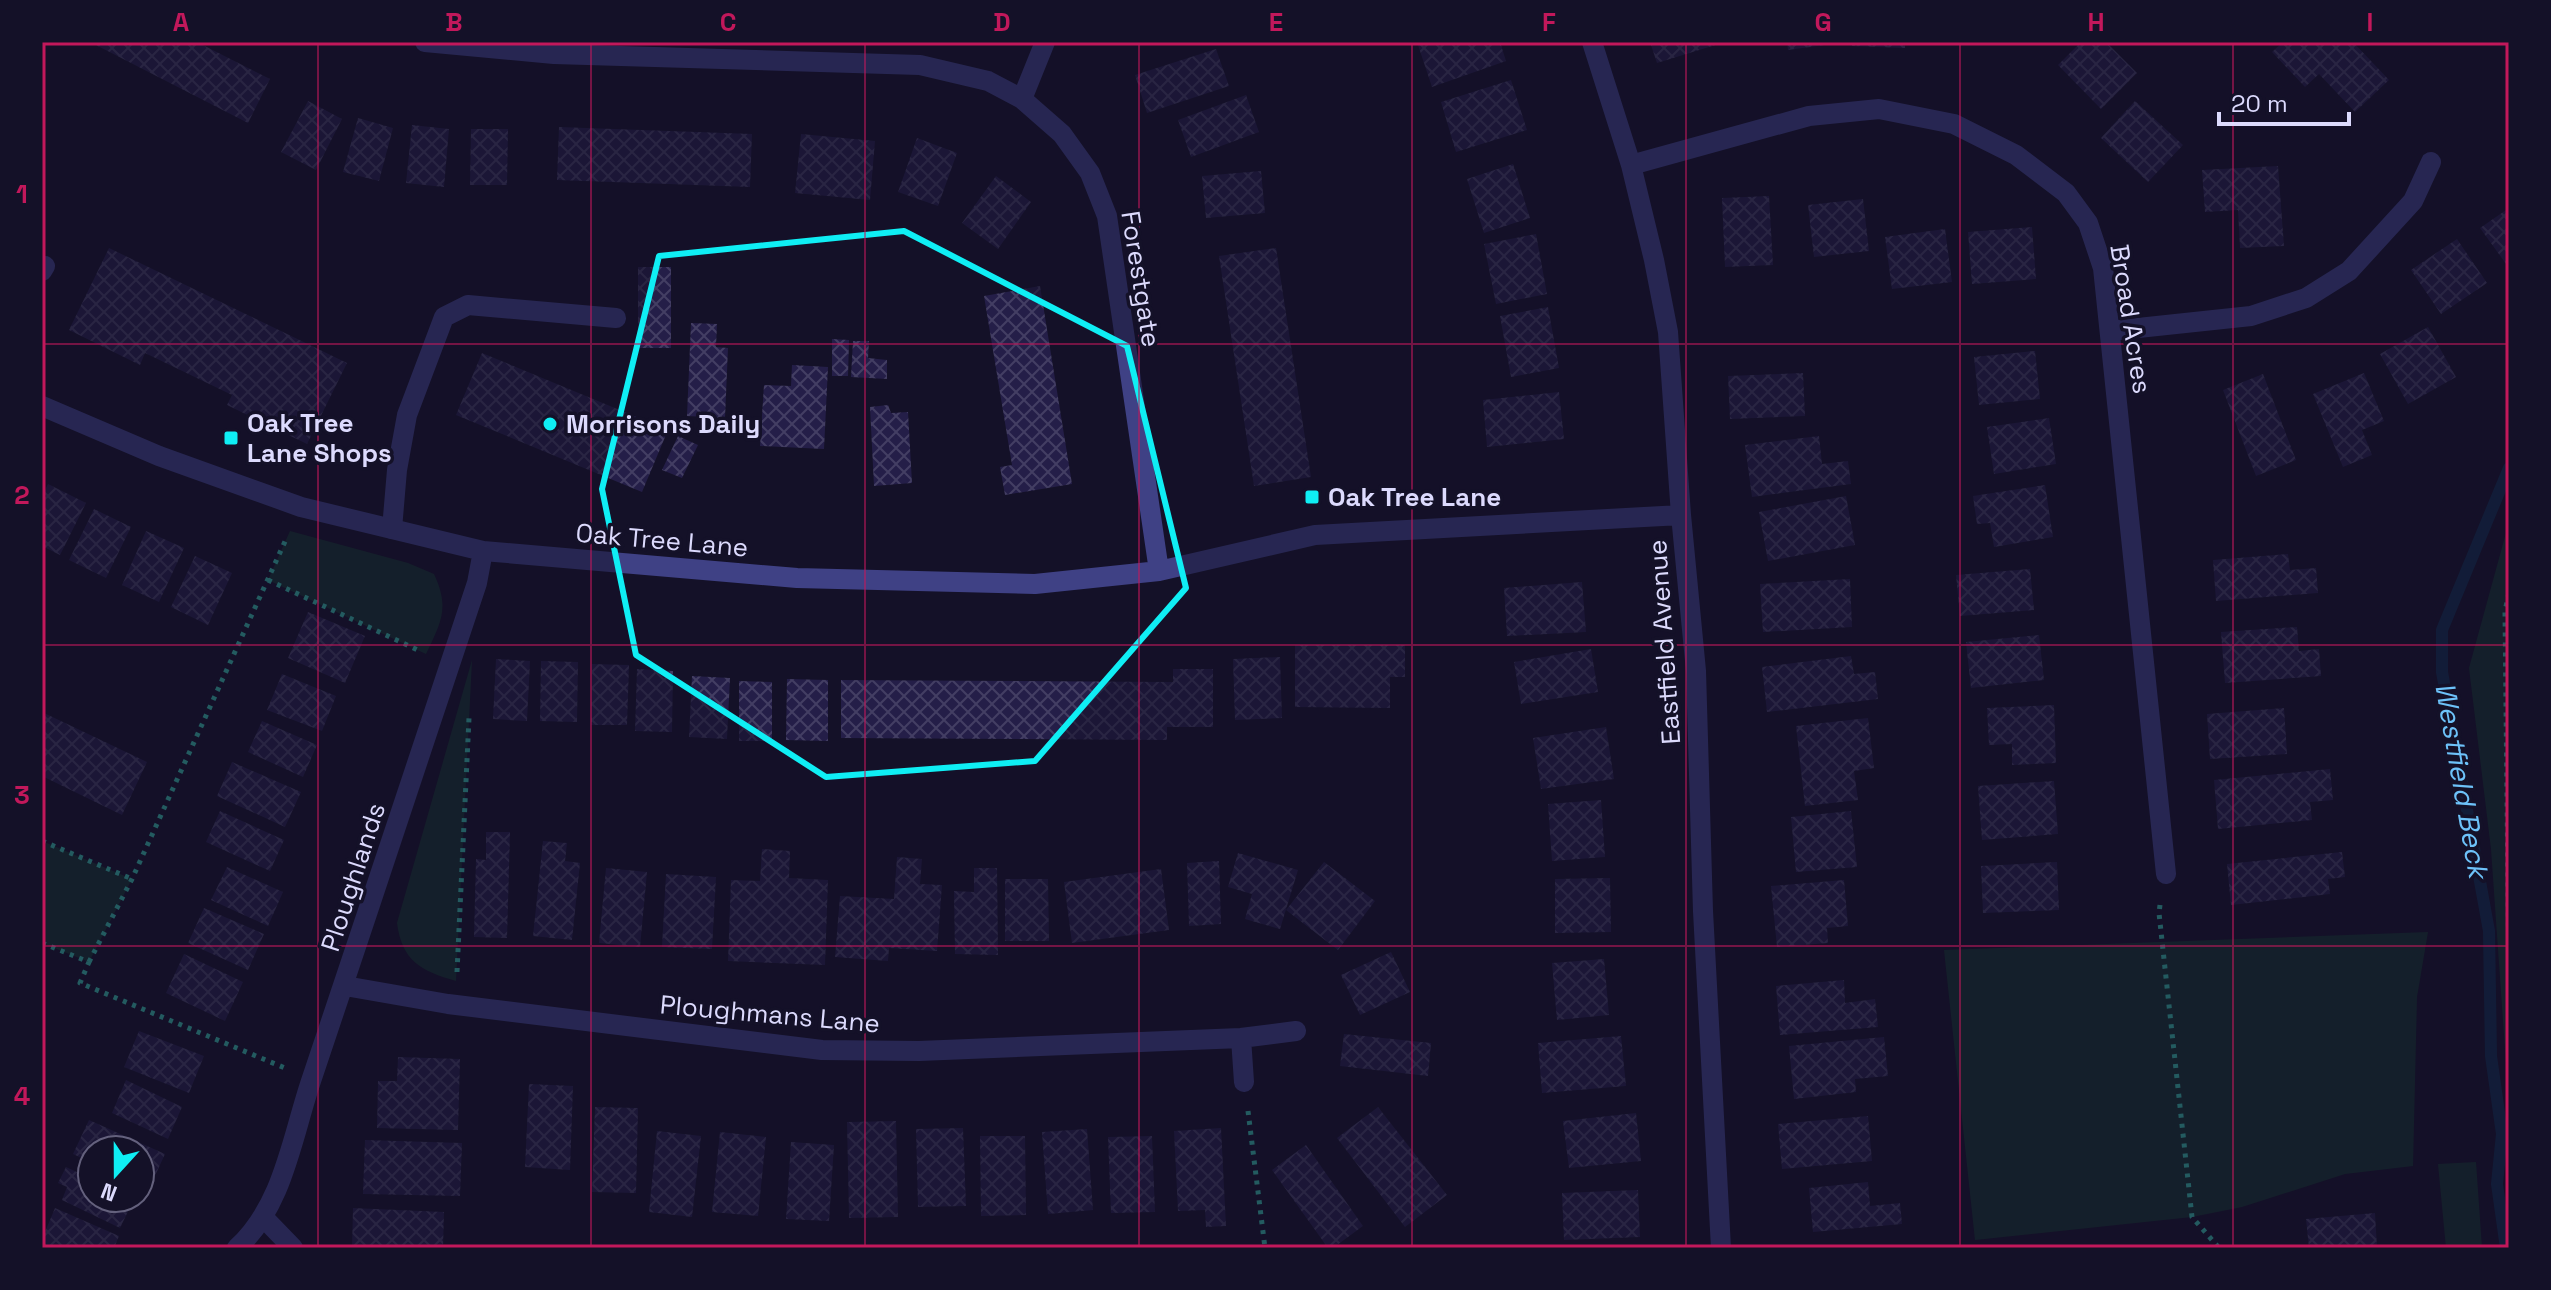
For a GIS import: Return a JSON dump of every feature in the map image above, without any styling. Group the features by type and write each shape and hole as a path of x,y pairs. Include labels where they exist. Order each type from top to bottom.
{"street":[{"name":"Forestgate","path":"425,42 554,54 920,65 988,81 1022,99 1062,134 1090,173 1107,216 1159,571"},
{"path":"1022,99 1045,42"},
{"name":"Eastfield Avenue","path":"1592,42 1631,165 1668,332 1696,671 1704,926 1721,1248"},
{"name":"Broad Acres","path":"1631,165 1809,116 1879,109 1954,124 2016,155 2066,193 2088,223 2103,268 2166,874"},
{"path":"2110,331 2251,316 2306,298 2349,271 2413,201 2431,162"},
{"path":"392,529 397,470 407,415 444,317 468,305 616,318"},
{"name":"Oak Tree Lane","path":"42,406 159,456 301,507 483,551 797,578 1035,584 1159,571 1315,535 1681,515"},
{"name":"Ploughlands","path":"237,1248 263,1217 279,1187 311,1079 345,986 477,583 483,551"},
{"name":"Ploughmans Lane","path":"345,986 448,1004 822,1050 919,1051 1241,1038 1296,1031"},
{"path":"1241,1038 1244,1082"},
{"path":"263,1217 293,1248"}],"path":[{"path":"301,507 132,879 80,983 311,1079"},
{"path":"268,580 450,665"},
{"path":"2509,593 2505,611 2509,983"},
{"path":"448,1004 456,981 470,705"},
{"path":"42,841 132,879"},
{"path":"2166,874 2159,913 2192,1217 2219,1248"},
{"path":"42,943 89,962"},
{"path":"1244,1082 1265,1248"}],"highlighted area":[{"path":"904,231 1127,346 1186,588 1035,761 826,777 636,655 602,489 659,256"}],"green space":[{"path":"2509,522 2509,1106 2491,849 2469,668"},
{"path":"290,531 408,563 434,574 442,596 442,615 426,654 268,580"},
{"path":"472,660 456,981 433,973 415,962 403,947 397,923"},
{"path":"42,841 132,879 89,962 42,943"},
{"path":"2428,932 2417,997 2413,1166 2345,1174 2242,1207 2192,1217 1975,1240 1944,950"},
{"path":"2476,1162 2482,1248 2446,1248 2438,1164"}],"building":[{"path":"90,42 197,42 270,79 248,123"},
{"path":"1417,42 1500,42 1506,61 1432,87"},
{"path":"1650,42 1722,42 1722,43 1657,63"},
{"path":"1787,42 1832,42 1832,44 1788,50"},
{"path":"1852,42 1905,42 1905,48 1852,46"},
{"path":"2081,42 2106,42 2137,73 2101,109 2058,65"},
{"path":"2283,42 2353,42 2389,80 2355,112 2319,74 2305,87 2272,52"},
{"path":"1216,49 1229,86 1147,113 1135,75"},
{"path":"1511,80 1527,130 1456,152 1441,102"},
{"path":"1246,95 1259,132 1191,157 1178,120"},
{"path":"308,101 342,119 316,170 281,152"},
{"path":"2135,101 2183,145 2148,182 2101,138"},
{"path":"358,118 393,128 379,181 343,172"},
{"path":"412,125 449,129 444,187 406,183"},
{"path":"559,127 752,134 750,187 557,180"},
{"path":"471,129 508,129 507,185 470,185"},
{"path":"801,134 875,141 870,200 795,193"},
{"path":"917,138 957,153 938,206 898,192"},
{"path":"1513,164 1530,218 1484,233 1467,179"},
{"path":"2278,166 2284,246 2240,248 2238,210 2205,212 2202,170"},
{"path":"1261,171 1265,213 1206,218 1202,176"},
{"path":"996,176 1031,202 998,249 962,223"},
{"path":"1769,196 1773,265 1725,267 1722,198"},
{"path":"1863,199 1869,251 1814,257 1808,205"},
{"path":"2509,208 2509,268 2480,228"},
{"path":"2032,227 2036,279 1972,284 1968,232"},
{"path":"1945,229 1952,282 1892,289 1885,237"},
{"path":"1536,234 1547,294 1496,304 1484,244"},
{"path":"2457,239 2487,283 2441,314 2411,270"},
{"path":"109,248 347,363 307,444 227,405 232,395 145,353 140,365 69,330"},
{"path":"1276,248 1311,477 1254,486 1219,256"},
{"path":"638,267 671,267 671,348 638,348"},
{"path":"1040,286 1072,484 1005,495 1000,467 1012,465 984,296"},
{"path":"1548,307 1559,368 1511,377 1500,316"},
{"path":"691,323 717,324 716,347 728,348 725,418 687,416"},
{"path":"2428,327 2456,377 2408,404 2380,354"},
{"path":"832,339 849,340 848,376 832,376"},
{"path":"853,341 869,341 868,358 887,360 887,379 851,377"},
{"path":"2035,351 2040,399 1979,405 1974,357"},
{"path":"482,353 668,430 642,492 456,415"},
{"path":"792,365 828,367 824,449 760,446 764,385 791,386"},
{"path":"1803,373 1805,416 1730,419 1728,376"},
{"path":"2364,373 2384,421 2362,430 2372,455 2343,467 2313,394"},
{"path":"2263,374 2296,460 2256,476 2223,390"},
{"path":"1559,392 1564,439 1487,447 1483,400"},
{"path":"888,405 891,413 908,412 912,483 874,486 870,407"},
{"path":"2049,418 2056,464 1994,474 1987,427"},
{"path":"678,436 698,445 682,478 662,470"},
{"path":"1819,436 1822,464 1848,461 1851,484 1752,497 1745,445"},
{"path":"48,484 86,503 60,555 42,546 42,496"},
{"path":"2045,485 2053,537 1994,547 1990,523 1977,524 1973,496"},
{"path":"1846,496 1855,545 1768,561 1759,512"},
{"path":"94,509 131,527 106,578 69,560"},
{"path":"146,531 184,548 159,602 122,585"},
{"path":"2288,554 2290,570 2316,568 2318,593 2216,601 2213,560"},
{"path":"195,556 232,573 208,625 171,607"},
{"path":"2030,569 2034,610 1960,616 1956,575"},
{"path":"1850,579 1852,627 1763,632 1760,584"},
{"path":"1582,582 1586,632 1507,636 1504,588"},
{"path":"308,612 365,636 345,683 288,658"},
{"path":"2297,627 2299,651 2319,649 2321,676 2225,683 2221,632"},
{"path":"2039,635 2044,680 1971,688 1966,642"},
{"path":"1295,645 1405,645 1405,677 1390,677 1390,708 1295,707"},
{"path":"1591,649 1598,692 1521,704 1514,662"},
{"path":"1851,656 1854,674 1875,672 1878,699 1767,712 1762,667"},
{"path":"1280,657 1282,718 1235,720 1233,659"},
{"path":"496,659 530,661 527,721 493,719"},
{"path":"541,661 578,662 577,722 540,721"},
{"path":"592,664 629,665 627,725 591,725"},
{"path":"637,669 673,671 672,732 635,731"},
{"path":"1173,669 1213,669 1213,727 1167,727 1167,740 841,738 841,680 1173,682"},
{"path":"282,674 336,696 322,731 267,710"},
{"path":"692,676 730,678 727,739 689,737"},
{"path":"787,679 828,680 828,741 786,740"},
{"path":"739,681 772,682 772,741 739,741"},
{"path":"2054,705 2056,763 2012,765 2012,744 1989,745 1987,708"},
{"path":"2284,708 2287,754 2210,759 2207,714"},
{"path":"42,712 147,762 122,815 42,776"},
{"path":"1868,718 1874,768 1854,771 1858,800 1805,806 1796,726"},
{"path":"262,721 317,745 303,777 248,752"},
{"path":"1606,727 1614,779 1541,789 1533,738"},
{"path":"232,762 301,792 285,827 217,796"},
{"path":"2330,769 2333,800 2310,802 2312,820 2218,829 2214,780"},
{"path":"2054,781 2058,834 1982,840 1978,786"},
{"path":"1601,800 1605,857 1552,861 1548,804"},
{"path":"220,811 284,840 270,871 206,842"},
{"path":"1851,811 1857,867 1796,872 1791,817"},
{"path":"486,832 510,832 507,938 474,937 476,859 486,860"},
{"path":"543,841 567,843 565,861 580,863 572,940 533,936"},
{"path":"762,849 790,851 789,878 828,880 825,965 728,961 731,880 760,881"},
{"path":"2342,852 2345,877 2328,879 2330,894 2231,905 2227,864"},
{"path":"1238,853 1298,870 1280,929 1245,919 1252,894 1228,887"},
{"path":"897,857 922,859 920,884 942,885 937,951 889,948 888,961 835,957 840,896 894,899"},
{"path":"1219,861 1221,924 1189,926 1187,863"},
{"path":"1324,862 1375,901 1338,950 1286,910"},
{"path":"2057,862 2059,910 1983,913 1981,866"},
{"path":"227,867 283,892 268,926 211,900"},
{"path":"606,868 647,872 640,947 599,943"},
{"path":"974,868 997,868 998,955 955,954 954,891 974,892"},
{"path":"1161,869 1169,930 1072,943 1064,882"},
{"path":"666,874 716,877 712,949 662,947"},
{"path":"1610,878 1611,932 1555,933 1555,879"},
{"path":"1005,879 1048,879 1049,941 1005,941"},
{"path":"1844,880 1848,926 1827,928 1828,943 1777,947 1771,886"},
{"path":"204,908 264,934 248,970 188,943"},
{"path":"1391,952 1410,992 1360,1015 1341,975"},
{"path":"184,954 243,982 225,1021 166,993"},
{"path":"1604,959 1609,1015 1557,1020 1552,963"},
{"path":"1844,980 1845,1003 1875,999 1878,1027 1780,1035 1776,986"},
{"path":"139,1031 204,1056 189,1093 124,1067"},
{"path":"1344,1034 1431,1043 1428,1076 1340,1066"},
{"path":"1621,1036 1626,1086 1542,1093 1538,1043"},
{"path":"1884,1037 1888,1076 1855,1079 1856,1092 1794,1099 1789,1046"},
{"path":"398,1057 460,1059 458,1130 377,1128 378,1081 397,1081"},
{"path":"126,1080 182,1107 168,1139 112,1113"},
{"path":"529,1084 573,1086 570,1170 525,1167"},
{"path":"595,1107 638,1108 636,1193 592,1192"},
{"path":"1378,1107 1447,1195 1405,1227 1337,1138"},
{"path":"1636,1113 1641,1161 1569,1168 1563,1121"},
{"path":"1868,1116 1872,1161 1782,1169 1778,1124"},
{"path":"89,1120 120,1134 82,1134"},
{"path":"896,1121 898,1217 849,1218 847,1122"},
{"path":"963,1128 966,1206 918,1207 916,1129"},
{"path":"1221,1128 1226,1226 1206,1227 1205,1210 1178,1211 1174,1131"},
{"path":"1087,1129 1093,1210 1048,1214 1042,1132"},
{"path":"657,1131 701,1136 692,1217 649,1212"},
{"path":"720,1132 766,1137 758,1216 712,1212"},
{"path":"980,1136 1025,1136 1026,1215 981,1216"},
{"path":"1152,1136 1155,1212 1111,1213 1108,1137"},
{"path":"365,1140 462,1143 460,1196 363,1194"},
{"path":"791,1142 834,1145 829,1221 786,1219"},
{"path":"1306,1145 1363,1226 1333,1248 1328,1248 1272,1170"},
{"path":"156,1150 165,1154 156,1174"},
{"path":"66,1167 76,1172 76,1207 62,1200 67,1187 58,1183"},
{"path":"1868,1182 1870,1206 1900,1203 1902,1224 1813,1232 1809,1188"},
{"path":"1638,1190 1640,1237 1564,1240 1562,1193"},
{"path":"55,1208 119,1236 114,1248 42,1248 42,1239"},
{"path":"353,1208 444,1212 443,1248 352,1248"},
{"path":"2375,1213 2377,1248 2309,1248 2306,1219"},
{"path":"91,1214 127,1214 120,1228"}],"waterway":[{"name":"Westfield Beck","path":"2506,1248 2497,1184 2502,1134 2491,1056 2489,931 2442,672 2442,630 2509,468"}],"place":[{"name":"Morrisons Daily","path":"550,424"},
{"name":"Oak Tree Lane Shops","path":"231,438"},
{"name":"Oak Tree Lane","path":"1312,497"}]}
